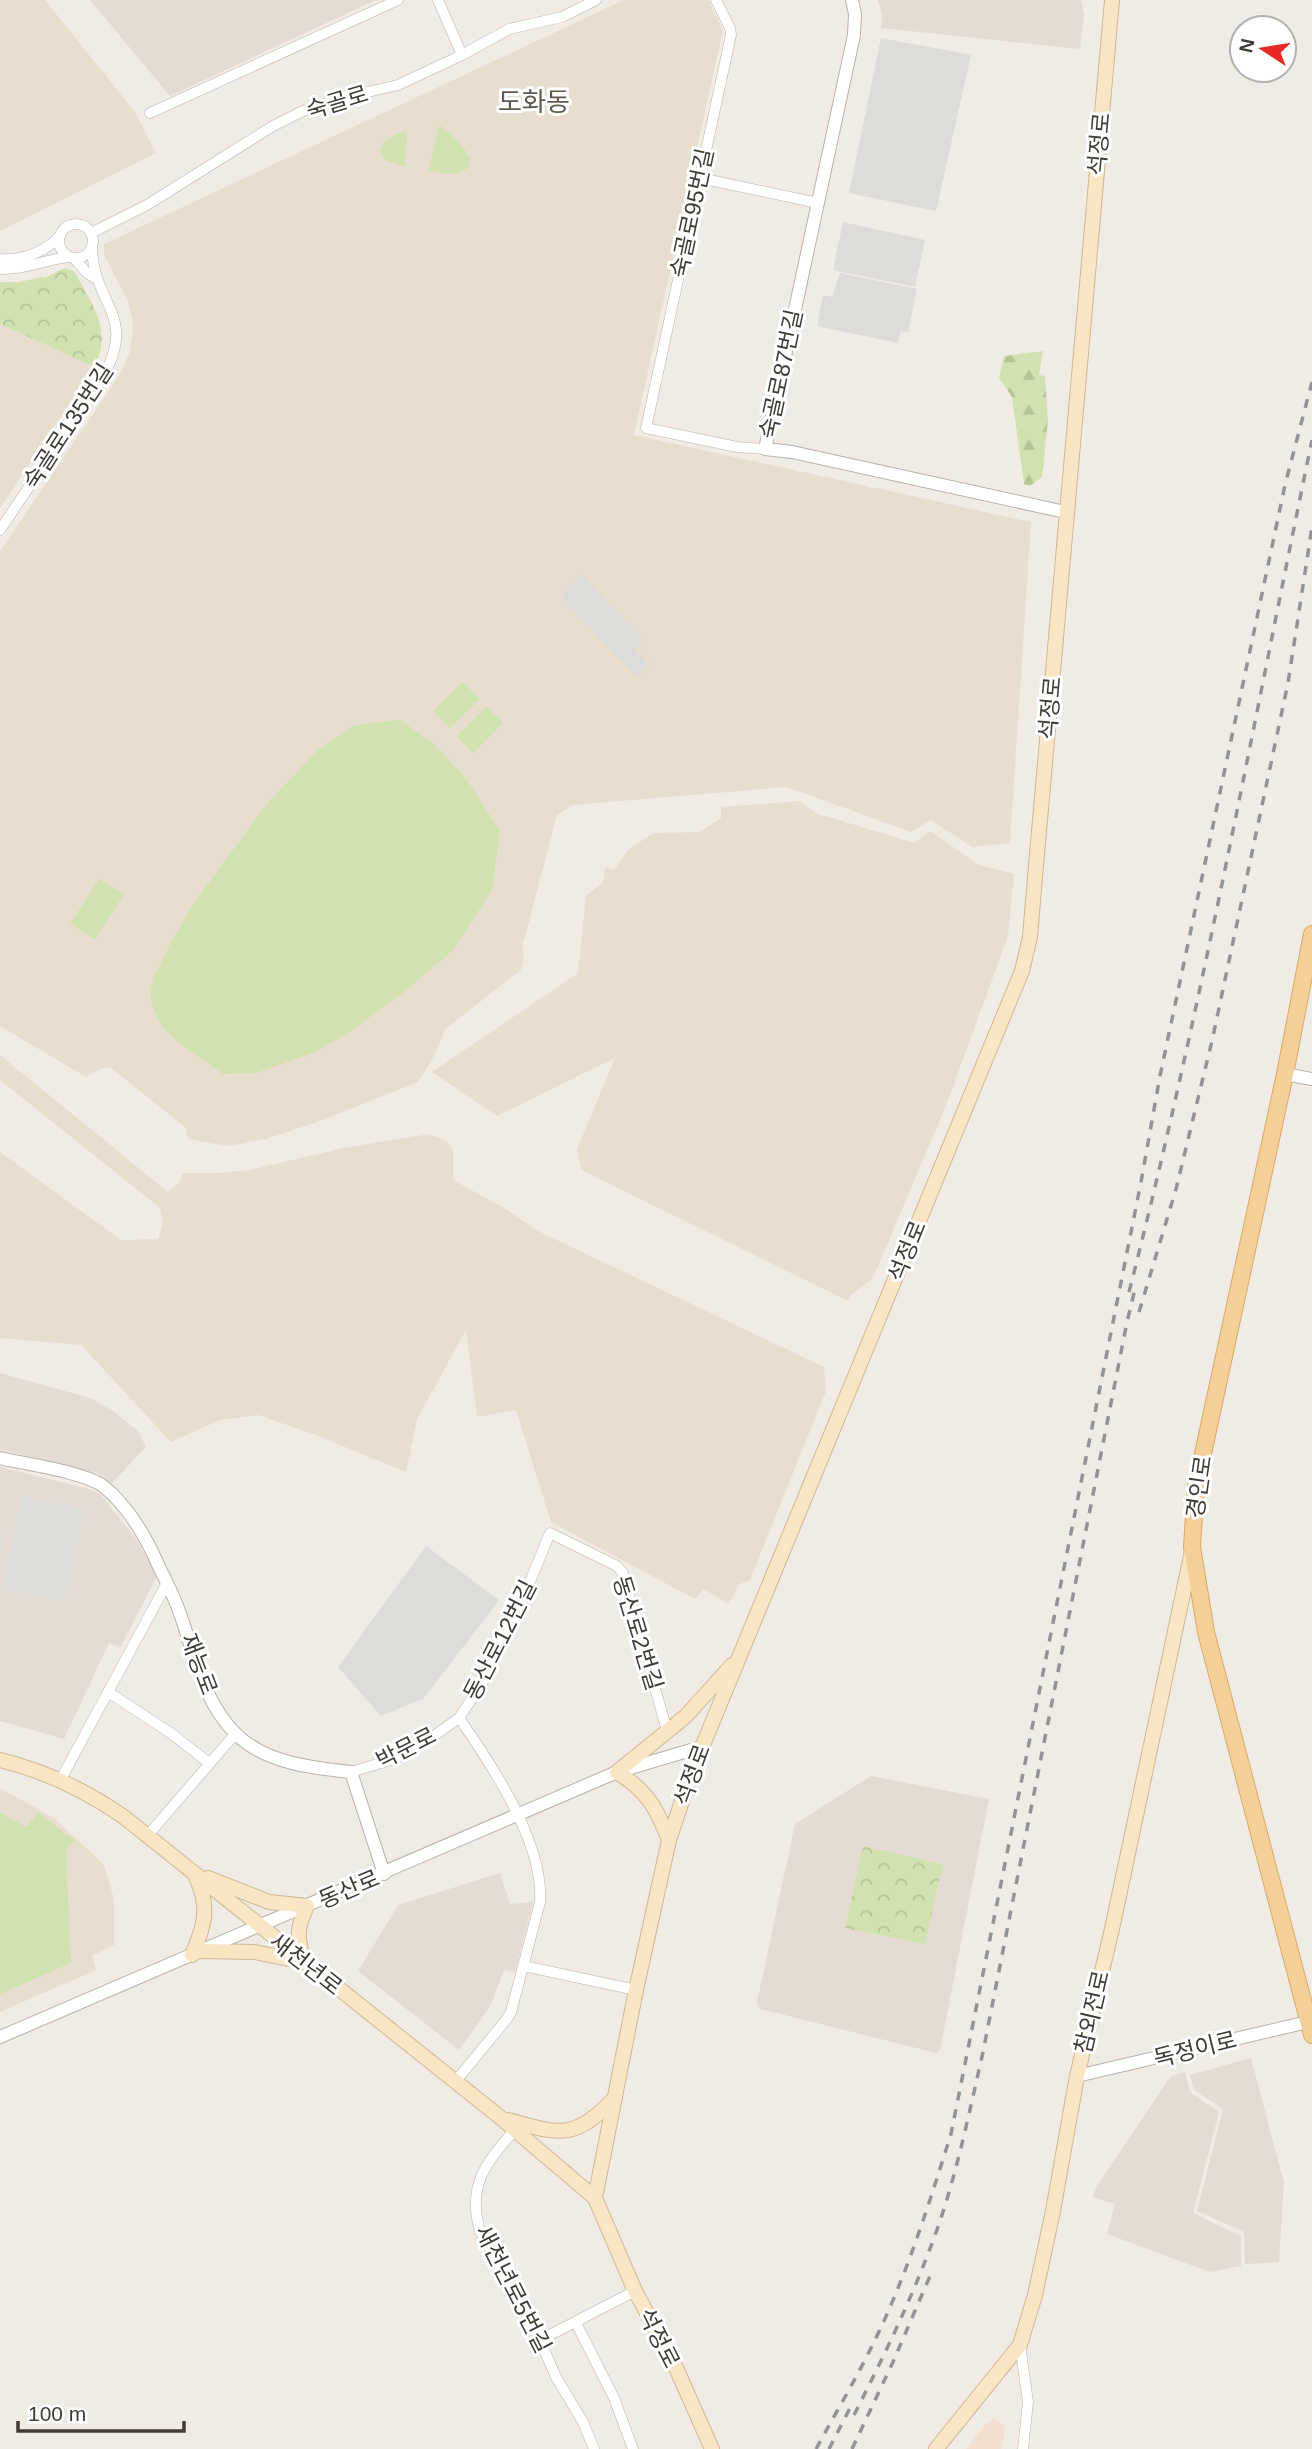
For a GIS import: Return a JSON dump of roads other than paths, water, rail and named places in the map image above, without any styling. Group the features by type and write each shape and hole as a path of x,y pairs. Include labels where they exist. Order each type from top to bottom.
{"main road":[{"name":"석정로","path":"712,2449 673,2361 635,2291 595,2197 669,1840 701,1747 1022,971 1030,937 1065,512 1112,0"},
{"name":"경인로","path":"1311,2026 1206,1632 1192,1547 1196,1486 1285,1073 1312,934"},
{"name":"참외전로","path":"936,2449 1020,2345 1035,2295 1051,2223 1077,2076 1112,1929 1192,1547"},
{"path":"669,1840 654,1804 644,1791 617,1772 694,1709 742,1653"},
{"name":"새천년로","path":"0,1760 61,1779 94,1797 148,1835 501,2118 595,2197"},
{"path":"194,1873 269,1902 307,1906 299,1924 297,1939 304,1962 255,1952 197,1953 205,1915 204,1894 194,1873"},
{"path":"501,2118 541,2129 572,2130 597,2117 616,2097"}],"street":[{"path":"150,113 398,0"},
{"path":"438,0 462,55"},
{"name":"숙골로","path":"0,259 40,252 50,246 66,228 75,224 84,226 91,233 148,205 303,111 342,97 398,85 509,29 562,17 596,0"},
{"name":"숙골로95번길","path":"716,0 731,35 646,428 737,447 765,449"},
{"name":"숙골로87번길","path":"852,0 855,14 854,36 765,449 792,452 1065,512"},
{"path":"700,178 818,203"},
{"path":"0,269 30,267 52,259 83,257 92,246 91,233"},
{"path":"60,236 60,246 72,257"},
{"name":"숙골로135번길","path":"0,530 102,380 113,359 118,333 116,322 95,278 92,246"},
{"name":"숙골로135번길","path":"72,257 87,274 95,278"},
{"path":"1285,1073 1312,1079"},
{"name":"재능로","path":"0,1458 86,1478 104,1487 140,1531 177,1606 209,1696 236,1733 260,1749 290,1762 351,1772"},
{"name":"동산로12번길","path":"455,2082 506,2021 524,1966 541,1891 534,1860 518,1816 486,1756 459,1718 483,1682 512,1625 550,1533"},
{"name":"동산로2번길","path":"550,1533 617,1566 623,1573 667,1731"},
{"path":"61,1779 167,1583"},
{"path":"108,1692 172,1734 209,1763"},
{"name":"박문로","path":"351,1772 394,1759 421,1745 459,1718"},
{"path":"148,1835 236,1733"},
{"name":"동산로","path":"0,2037 617,1772 701,1747"},
{"path":"351,1772 384,1874"},
{"path":"524,1966 636,1990"},
{"name":"독정이로","path":"1077,2076 1311,2026"},
{"name":"새천년로5번길","path":"514,2130 486,2164 475,2191 475,2215 480,2231 540,2340 556,2377 583,2422 594,2449"},
{"path":"540,2340 635,2291"},
{"path":"576,2323 614,2398 633,2449"},
{"path":"1020,2345 1028,2402 1023,2449"}],"railway":[{"path":"816,2449 883,2324 905,2271 951,2134 1160,1076 1285,485 1312,382"},
{"path":"1129,1292 1203,974 1312,440"},
{"path":"1139,1312 1176,1189 1212,1041 1288,683 1312,527"},
{"path":"854,2415 921,2273 946,2203 963,2138 983,2052 1136,1285"},
{"path":"852,2449 930,2276"},
{"path":"829,2449 853,2402"}],"district":[{"name":"도화동","path":"534,102"}]}
